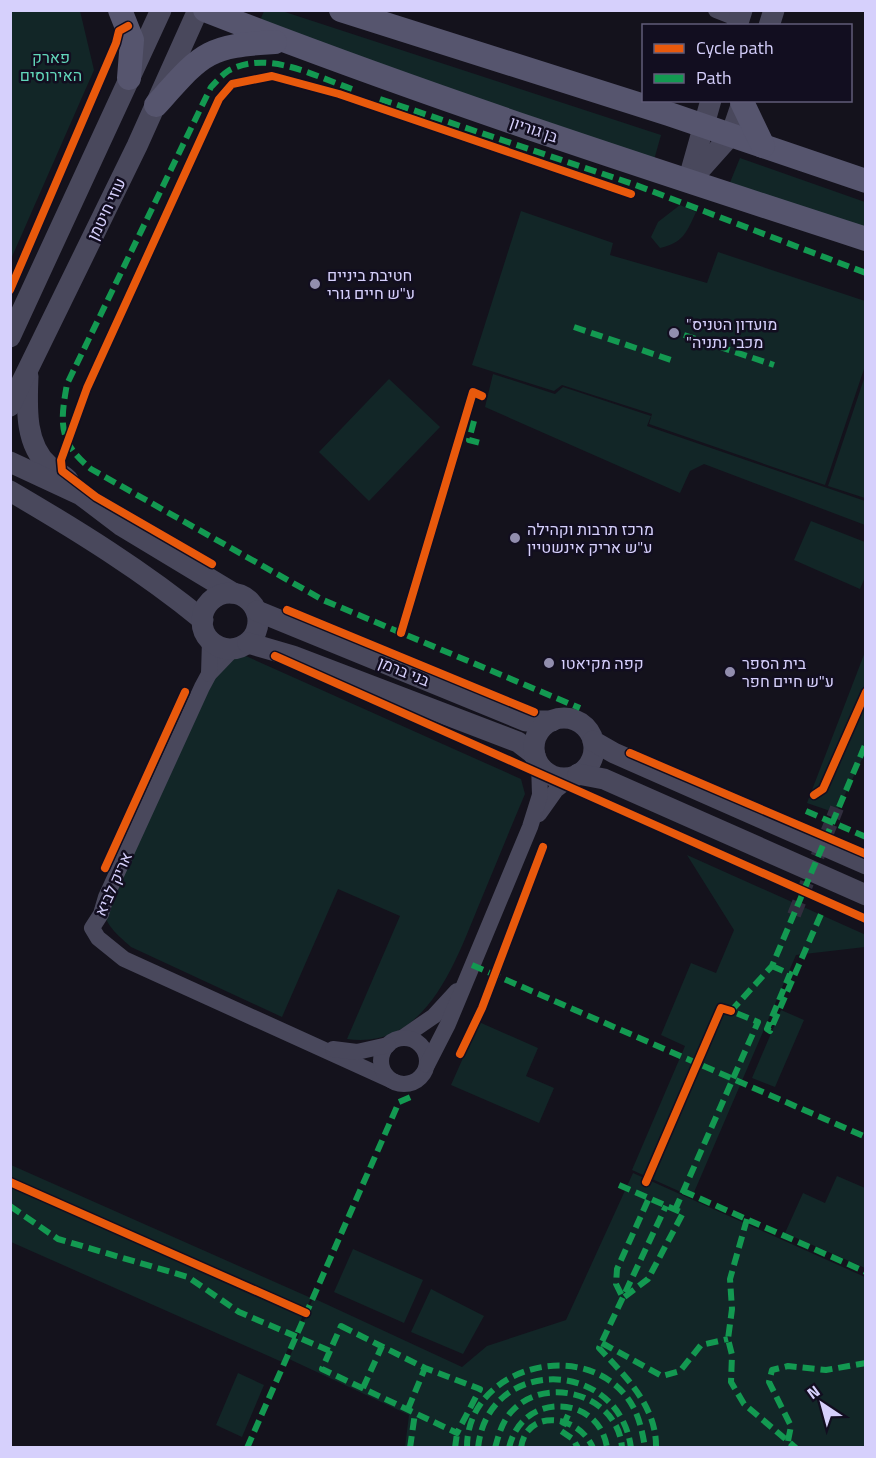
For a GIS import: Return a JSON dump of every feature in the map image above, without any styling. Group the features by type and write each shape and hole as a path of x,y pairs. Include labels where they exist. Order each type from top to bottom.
{"main road":[{"path":"120,10 132,40 129,78"},
{"name":"בן גוריון","path":"205,10 284,42 688,182 866,239"},
{"path":"341,10 669,114 866,181"},
{"path":"156,105 195,62 208,53 241,44 284,42"},
{"path":"669,114 689,102"},
{"path":"742,102 763,146"}],"street":[{"name":"עוזי חיטמן","path":"10,337 161,10"},
{"name":"עוזי חיטמן","path":"10,406 156,105 198,10"},
{"path":"716,10 739,18"},
{"path":"688,182 702,125 710,102"},
{"path":"688,182 731,135 742,102"},
{"path":"29,368 27,404 34,446 49,466 106,515"},
{"path":"10,462 81,495 106,515 233,593 251,601 257,611 258,628 241,646 220,647 206,635 202,620 168,592 51,514 10,491"},
{"path":"10,506 51,514"},
{"path":"202,620 210,601 226,592 233,593"},
{"name":"בני ברמן","path":"257,611 525,722 552,721"},
{"name":"אריק לביא","path":"210,640 209,674 92,928 109,948 124,959 395,1082"},
{"name":"בני ברמן","path":"241,646 293,656 507,737 518,742 537,760"},
{"name":"אריק לביא","path":"209,674 241,646"},
{"path":"866,864 593,741 582,723 562,718 552,721 537,734 537,760 553,776 604,779 866,895"},
{"path":"575,776 591,761 593,741"},
{"name":"אריק לביא","path":"427,1065 448,1024 530,827 540,795 537,760"},
{"name":"אריק לביא","path":"530,827 556,790 575,776"},
{"name":"אריק לביא","path":"314,1045 357,1052 395,1042 446,1005 470,972"},
{"path":"409,1039 421,1046 427,1058 427,1065 418,1080 405,1084 389,1078 381,1065 384,1051 395,1042 409,1039"}],"green space":[{"name":"פארק האירוסים","path":"11,10 80,11 94,70 11,259"},
{"path":"264,11 282,11 661,135 654,160 256,30"},
{"path":"740,158 865,202 865,231 729,185"},
{"path":"680,205 696,212 693,219 679,240 660,248 651,237 658,222"},
{"name":"\"מועדון הטניס \"מכבי נתניה","path":"521,211 613,243 610,255 707,283 718,252 865,301 865,366 825,485 649,424 652,414 562,385 554,391 472,365"},
{"path":"493,374 555,394 563,387 651,416 647,426 865,501 865,525 704,464 690,471 680,493 485,407"},
{"path":"865,376 866,498 828,486"},
{"path":"389,379 440,427 369,501 319,452"},
{"path":"811,521 865,542 865,577 860,589 794,560"},
{"path":"230,649 521,779 525,794 449,972 419,1015 399,1030 375,1039 347,1039 400,916 338,889 282,1017 131,947 112,929 105,917 105,891"},
{"path":"865,652 865,753 836,813 807,803"},
{"path":"687,855 866,935 865,947 796,955 692,1197 632,1170 685,1046 661,1035 691,963 716,973 734,930"},
{"path":"781,1010 804,1020 775,1087 752,1078"},
{"path":"479,1022 538,1048 526,1076 554,1088 539,1123 451,1085"},
{"path":"11,1165 311,1298 282,1362 11,1242"},
{"path":"633,1173 865,1277 865,1447 405,1447 409,1415 289,1359 313,1298 462,1367 487,1346 566,1320"},
{"path":"837,1176 865,1188 865,1268 785,1233 803,1193 825,1203"},
{"path":"353,1249 423,1280 404,1323 334,1292"},
{"path":"431,1289 484,1316 463,1354 411,1332"},
{"path":"238,1373 264,1385 242,1437 216,1425"}],"tunnel":[{"path":"794,915 837,808"}],"marked path":[{"path":"352,89 290,67 258,63 243,65 228,71 211,87 67,384 63,410 67,441 72,450 91,469 323,600 580,708"},
{"path":"380,99 633,184 866,273"},
{"path":"574,327 674,361"},
{"path":"684,335 774,365"},
{"path":"474,421 469,440 480,443"},
{"path":"675,1210 758,1022 731,1011 772,966 866,743"},
{"path":"806,811 866,837"},
{"path":"772,966 790,974 767,1029 770,1031 822,912"},
{"path":"472,965 866,1137"},
{"path":"247,1448 399,1102 415,1095"},
{"path":"619,1185 683,1213 648,1279 623,1298 616,1284 617,1269 649,1198"},
{"path":"683,1191 866,1272"},
{"path":"10,1206 58,1239 188,1277 239,1312 330,1351"},
{"path":"656,1448 655,1433 645,1405 629,1381 599,1348 666,1206"},
{"path":"747,1219 730,1279 732,1309 728,1339 732,1355 731,1382 744,1404 796,1448"},
{"path":"341,1326 425,1368 480,1389 457,1433 322,1369 341,1326"},
{"path":"602,1343 662,1376 680,1371 701,1345 728,1339"},
{"path":"363,1388 382,1346"},
{"path":"788,1441 791,1426 769,1382 772,1370 788,1366 826,1370 866,1363"},
{"path":"467,1448 472,1421 485,1398 504,1381 528,1370 555,1366 581,1368 606,1378 626,1396 639,1420 645,1448"},
{"path":"408,1409 425,1368"},
{"path":"478,1448 487,1418 504,1396 527,1384 553,1379 580,1384 603,1397 621,1418 631,1448"},
{"path":"495,1448 504,1423 513,1410 528,1399 544,1393 562,1392 580,1396 609,1415 618,1430 622,1448"},
{"path":"509,1448 517,1429 529,1416 544,1409 560,1406 576,1409 591,1417 601,1430 607,1448"},
{"path":"410,1448 415,1413"},
{"path":"568,1415 561,1431 573,1439 578,1448"},
{"path":"521,1448 525,1435 532,1426 542,1421 554,1420 577,1428 593,1448"},
{"path":"455,1448 457,1433"}],"cycle path":[{"path":"10,290 116,43 119,31 128,26"},
{"path":"212,564 96,497 62,471 61,460 87,388 219,99 232,84 272,76 339,94 631,194"},
{"path":"401,633 473,392 482,396"},
{"path":"287,610 534,712"},
{"path":"275,656 866,919"},
{"path":"105,868 185,692"},
{"path":"814,795 823,789 866,692"},
{"path":"630,753 866,854"},
{"path":"460,1054 482,1008 543,847"},
{"path":"646,1182 721,1008 731,1011"},
{"path":"10,1182 306,1313"}],"place":[{"name":"חטיבת ביניים ע\"ש חיים גורי","path":"315,284"},
{"name":"\"מועדון הטניס \"מכבי נתניה","path":"674,333"},
{"name":"מרכז תרבות וקהילה ע\"ש אריק אינשטיין","path":"515,538"},
{"name":"קפה מקיאטו","path":"549,663"},
{"name":"בית הספר ע\"ש חיים חפר","path":"730,672"}]}
